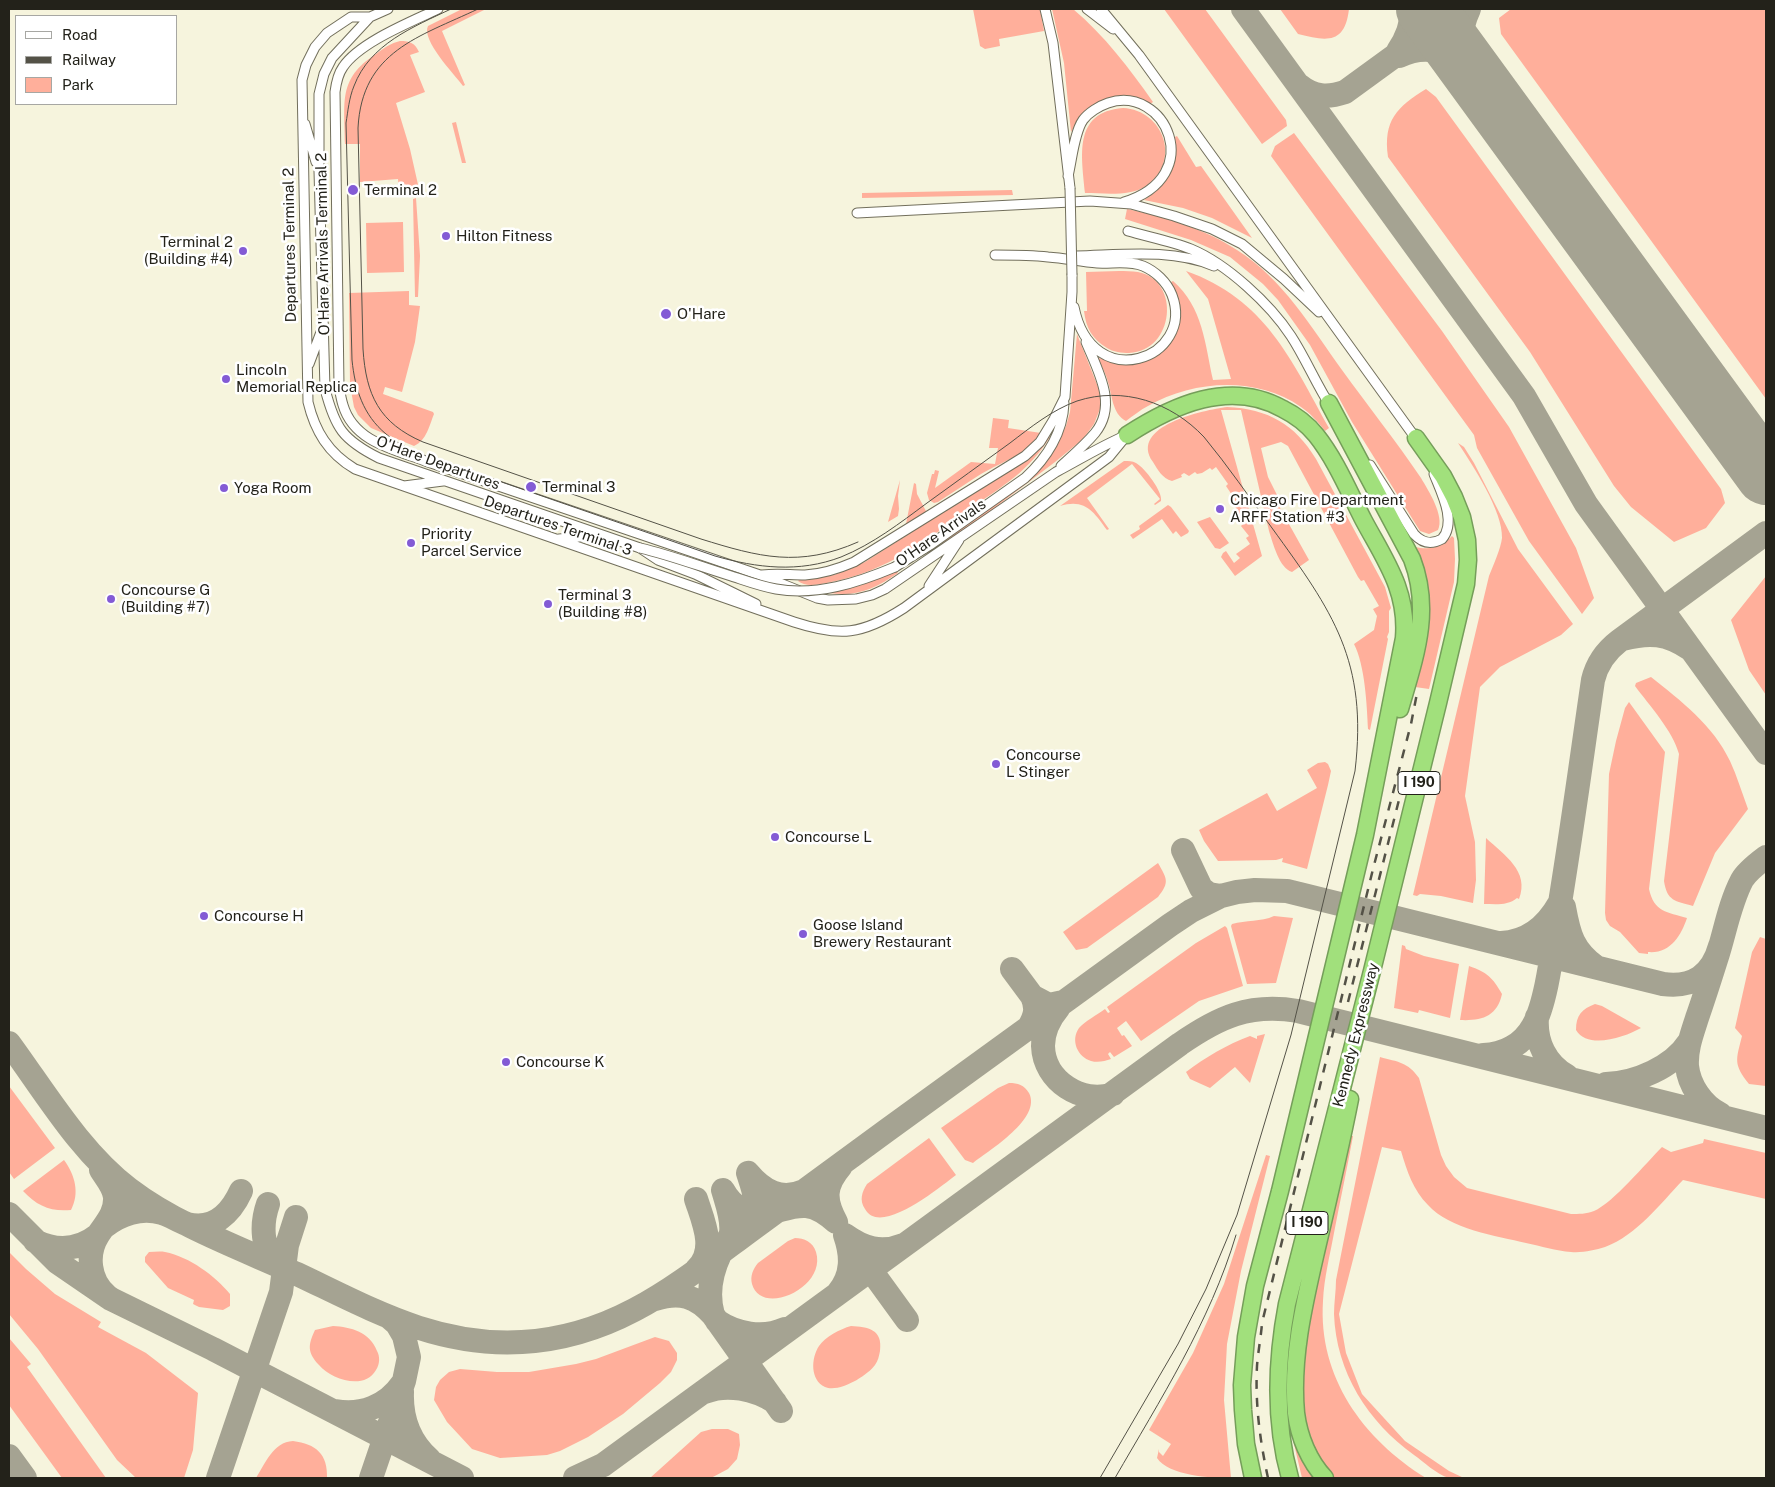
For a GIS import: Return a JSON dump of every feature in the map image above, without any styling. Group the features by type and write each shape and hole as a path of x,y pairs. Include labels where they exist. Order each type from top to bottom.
{"highway":[{"path":"1126,435 1153,419 1182,406 1210,397 1238,396 1263,399 1293,414 1314,433 1322,444 1398,586 1404,611 1404,638 1374,792"},
{"path":"1329,404 1412,559 1422,597 1420,634 1401,708 1374,792"},
{"name":"Kennedy Expressway","path":"1290,1478 1281,1433 1278,1399 1282,1330 1298,1259 1372,971 1464,594 1468,560 1462,517 1443,476 1416,438"},
{"name":"I 190","path":"1253,1478 1246,1444 1242,1385 1246,1337 1256,1286 1374,792"},
{"path":"1325,1478 1311,1459 1299,1430 1296,1413 1296,1373 1302,1313 1344,1127 1372,971"},
{"path":"1241,1478 1246,1444"}],"street":[{"path":"370,17 388,9"},
{"name":"O'Hare Arrivals Terminal 2","path":"350,421 342,405 339,376 335,92 343,66 356,53 371,43 438,9"},
{"path":"640,548 661,553 759,586 789,590 815,590 849,584 895,567 954,529 1026,478 1044,458 1056,437 1064,414 1072,292 1070,188 1053,43 1045,9"},
{"path":"1087,9 1125,38"},
{"path":"1101,9 1125,38 1416,438 1434,475 1447,512 1447,531 1442,539 1434,542 1423,542 1414,534 1329,404 1287,330 1268,306 1245,284 1194,250 1128,232"},
{"name":"Departures Terminal 2","path":"323,441 311,417 306,372 302,80 315,47 327,33 351,17 370,17"},
{"name":"O'Hare Departures","path":"370,17 332,58 324,74 319,94 319,171 325,389 331,412 339,428 355,445 379,458 640,548 658,560 695,574 794,622"},
{"path":"1068,176 1078,131 1083,120 1106,104 1121,101 1144,106 1155,113 1166,127 1171,143 1171,163 1154,188 1124,202"},
{"path":"302,111 319,171"},
{"path":"857,212 1090,201 1124,202 1212,229 1242,244 1284,279 1340,334"},
{"path":"995,254 1038,256 1153,255 1185,258 1211,265 1245,284"},
{"path":"1038,256 1098,263 1137,264 1153,272 1170,290 1174,300 1175,313 1169,336 1146,356 1130,361 1110,357 1095,348 1081,330"},
{"path":"1056,472 1095,433 1104,417 1106,406 1104,385 1081,330 1075,312 1072,292"},
{"path":"306,372 323,327"},
{"path":"760,576 780,573 818,574 854,562 1025,456 1040,442 1065,397"},
{"name":"O'Hare Arrivals","path":"350,421 365,437 374,442 760,576 817,598 834,600 856,599 885,589 1056,472 1081,460 1102,445 1126,435"},
{"path":"794,622 815,629 831,631 861,630 887,619 1109,457 1126,435"},
{"name":"Departures Terminal 3","path":"323,441 336,456 354,469 401,487 794,622"},
{"path":"401,487 445,481"},
{"path":"554,539 602,535"},
{"path":"925,592 961,536"}],"green space":[{"path":"462,9 486,9 442,31 465,85 463,86 434,48 427,32 428,26"},
{"path":"973,9 1040,9 1044,31 999,39 1000,46 985,49 980,46"},
{"path":"1052,9 1073,9 1085,19 1116,53 1153,102 1150,104 1127,97 1108,100 1083,117 1071,132 1064,63"},
{"path":"1164,9 1205,9 1286,120 1287,126 1262,144"},
{"path":"1280,9 1349,9 1347,21 1343,29 1338,35 1325,39 1298,34"},
{"path":"1511,9 1766,9 1766,399 1501,34 1499,18"},
{"path":"400,41 412,43 419,52 410,55 425,92 396,103 410,149 419,189 407,192 399,191 398,179 360,182 360,144 345,144 345,104 349,83 363,63 388,46"},
{"path":"1426,89 1436,97 1721,489 1725,503 1706,528 1674,542 1631,507 1614,486 1530,352 1388,157 1388,133 1394,116 1407,102"},
{"path":"1123,108 1137,111 1149,118 1158,127 1165,151 1163,164 1157,176 1146,186 1132,192 1116,194 1085,193 1082,151 1088,127 1095,118 1107,111"},
{"path":"456,122 466,163 462,163 452,123"},
{"path":"1294,133 1442,331 1509,427 1576,548 1594,598 1582,614 1529,541 1477,448 1474,435 1271,156 1275,146"},
{"path":"1177,136 1196,167 1201,166 1252,238 1212,218 1183,208 1144,200 1160,188 1170,174 1175,157 1175,137"},
{"path":"1012,190 1013,195 862,198 862,193"},
{"path":"416,198 420,256 418,297 415,297 413,199"},
{"path":"1127,209 1170,220 1212,236 1253,261 1282,289 1421,478 1438,511 1440,524 1438,530 1429,534 1420,531 1352,422 1310,345 1278,300 1263,284 1230,257 1191,240 1125,219"},
{"path":"403,222 404,272 367,273 366,223"},
{"path":"1186,271 1213,283 1236,298 1256,315 1288,355 1329,428 1325,431 1308,412 1283,397 1265,390 1225,385 1185,391 1166,397 1139,411 1126,421 1121,418 1115,409 1104,370 1098,359 1123,364 1135,363 1146,361 1165,348 1171,339 1179,316 1180,307 1171,282 1173,281 1191,302 1197,314 1205,340 1213,380 1231,379 1208,299"},
{"path":"1086,272 1138,272 1152,278 1161,288 1166,301 1167,315 1163,329 1156,341 1144,349 1129,353 1112,350 1097,341 1088,328 1084,311 1087,311"},
{"path":"409,291 409,305 420,306 415,342 402,392 385,387 383,394 433,412 434,414 425,436 414,446 371,428 358,415 354,407 350,385 349,293"},
{"path":"1077,334 1100,392 1100,409 1094,424 1083,439 1055,462 980,519 942,544 941,542 1034,473 1050,457 1066,426 1070,412"},
{"path":"1227,407 1242,408 1268,415 1299,436 1316,459 1385,587 1391,608 1389,611 1389,632 1370,730 1368,729 1361,663 1354,644 1374,630 1377,616 1373,609 1379,606 1364,580 1361,581 1358,577 1288,446 1281,442 1261,448 1268,477 1278,497 1275,499 1309,560 1292,572 1283,566 1269,531 1241,410 1221,410 1262,556 1235,576 1221,557 1226,551 1234,563 1240,558 1236,554 1250,544 1246,538 1249,536 1241,526 1243,524 1236,513 1238,511 1231,501 1234,498 1226,486 1228,484 1216,467 1202,473 1197,474 1195,472 1189,476 1184,473 1181,475 1182,477 1172,481 1163,476 1153,462 1148,449 1151,439 1159,430 1187,416"},
{"path":"993,418 1009,420 1008,428 1041,433 1029,447 1014,457 981,474 938,502 934,503 929,500 927,493 932,474 934,474 935,470 939,471 935,488 971,462 995,464 998,448 989,448"},
{"path":"1049,436 1042,449 1015,477 905,553 851,577 814,585 798,581 800,579 834,575 865,562 1027,458"},
{"path":"1458,443 1464,447 1474,463 1518,549 1573,624 1561,635 1500,667 1480,687 1465,796 1475,842 1476,880 1473,903 1441,896 1413,895 1489,576 1499,552 1502,538 1498,515 1486,489"},
{"path":"1124,461 1135,462 1144,470 1156,486 1161,501 1154,504 1160,499 1132,464 1087,498 1109,529 1107,530 1093,512 1082,505 1069,504 1060,506"},
{"path":"900,480 898,516 888,522"},
{"path":"914,483 916,484 917,494 927,513 906,524"},
{"path":"1168,505 1189,531 1188,533 1181,537 1176,531 1173,534 1162,519 1133,539 1130,535 1140,529 1139,526"},
{"path":"1210,517 1229,543 1220,549 1215,548 1197,522"},
{"path":"1452,536 1454,538 1455,559 1454,582 1429,689 1415,687 1427,628 1429,598 1424,568 1415,547 1439,546"},
{"path":"897,571 898,573 889,579 857,593 829,593 862,585"},
{"path":"1766,576 1766,695 1749,670 1731,620"},
{"path":"1651,677 1695,714 1715,736 1730,761 1748,809 1715,853 1693,906 1673,899 1665,888 1664,881 1679,754 1672,736 1635,686 1636,683"},
{"path":"1629,702 1665,752 1649,889 1651,897 1662,910 1687,918 1674,942 1663,950 1648,952 1648,954 1639,953 1620,932 1610,926 1606,920 1605,913 1609,774 1625,708"},
{"path":"1325,762 1331,771 1307,869 1282,862 1283,858 1276,860 1218,861 1199,830 1267,793 1277,811 1317,788 1307,770 1318,763"},
{"path":"1486,838 1507,857 1518,872 1521,880 1519,899 1517,898 1506,903 1484,904"},
{"path":"1158,863 1166,884 1158,897 1087,948 1076,950 1063,932"},
{"path":"1274,916 1293,918 1276,983 1247,984 1231,926 1232,924"},
{"path":"1225,926 1243,986 1199,1001 1141,1041 1126,1021 1117,1028 1132,1046 1114,1057 1110,1052 1108,1054 1111,1059 1104,1061 1091,1061 1082,1056 1075,1043 1075,1038 1082,1025 1105,1009 1108,1013 1110,1012 1107,1007 1196,943"},
{"path":"1760,937 1766,939 1766,1086 1749,1084 1740,1071 1737,1056 1742,1036 1735,1028 1752,952"},
{"path":"1402,945 1406,949 1424,956 1459,964 1450,1018 1419,1010 1418,1013 1394,1008"},
{"path":"1469,966 1489,976 1502,994 1500,1002 1492,1013 1475,1020 1460,1020"},
{"path":"1595,1004 1641,1028 1626,1035 1607,1040 1598,1041 1582,1036 1576,1030 1579,1016 1583,1010"},
{"path":"1265,1034 1250,1083 1235,1067 1210,1088 1190,1079 1186,1072 1209,1056 1233,1043 1250,1036 1257,1039 1257,1036"},
{"path":"1380,1057 1407,1066 1419,1078 1441,1155 1454,1177 1467,1188 1571,1214 1588,1213 1602,1207 1662,1147 1671,1152 1703,1143 1704,1139 1766,1153 1766,1199 1683,1180 1638,1227 1617,1242 1589,1251 1575,1252 1554,1250 1488,1234 1448,1220 1428,1205 1418,1193 1408,1173 1401,1151 1382,1147 1339,1314 1346,1353 1362,1394 1405,1441 1449,1471 1464,1478 1451,1478 1439,1474 1397,1442 1382,1427 1369,1411 1348,1375 1336,1335 1334,1314 1336,1280"},
{"path":"1009,1083 1020,1085 1029,1093 1031,1103 1028,1113 1002,1142 973,1163 965,1160 941,1128 998,1088"},
{"path":"9,1086 55,1148 14,1179 9,1172"},
{"path":"1350,1136 1353,1136 1327,1267 1323,1301 1323,1329 1328,1355 1337,1380 1349,1403 1364,1425 1383,1445 1426,1478 1335,1478 1320,1461 1310,1441 1305,1418 1303,1394 1305,1344 1324,1248"},
{"path":"929,1138 956,1175 924,1198 896,1214 883,1217 873,1216 865,1209 862,1202 867,1184"},
{"path":"1266,1155 1270,1156 1241,1271 1227,1344 1224,1400 1231,1478 1191,1475 1171,1469 1157,1458 1159,1449 1163,1456 1171,1444 1149,1430 1193,1353 1224,1284"},
{"path":"64,1160 71,1172 76,1191 71,1210 57,1210 45,1207 34,1201 23,1191"},
{"path":"795,1238 808,1241 815,1249 817,1265 812,1277 803,1287 792,1294 779,1298 767,1298 758,1294 751,1281 756,1265 788,1241"},
{"path":"9,1252 55,1294 101,1322 98,1327 146,1353 198,1393 193,1450 184,1478 136,1478 117,1460 38,1349 9,1314"},
{"path":"149,1252 163,1252 184,1258 201,1268 230,1294 230,1306 223,1310 199,1307 193,1304 194,1300 168,1288 145,1262 145,1257"},
{"path":"333,1326 353,1329 370,1339 378,1353 379,1360 376,1370 371,1376 364,1380 348,1381 331,1375 315,1360 312,1356 310,1344 315,1330"},
{"path":"851,1326 863,1327 877,1334 880,1344 878,1360 871,1369 845,1386 838,1388 825,1387 820,1384 814,1374 813,1362 816,1351 829,1337"},
{"path":"655,1337 669,1341 677,1353 677,1360 671,1372 623,1414 588,1437 560,1451 547,1455 500,1458 472,1449 447,1422 434,1400 436,1387 440,1380 449,1372 460,1369 529,1372 596,1359"},
{"path":"9,1338 31,1364 27,1367 106,1478 62,1478 9,1405"},
{"path":"712,1429 728,1429 739,1434 740,1445 737,1459 728,1469 711,1478 650,1478 701,1432"},
{"path":"286,1442 301,1442 319,1452 325,1463 327,1478 256,1478 275,1449"},
{"path":"1297,1443 1319,1478 1302,1478 1294,1444"}],"taxiway":[{"path":"1243,9 1524,396 1586,504 1766,753"},
{"path":"1398,51 1408,31 1412,9"},
{"path":"1299,85 1310,92 1326,96 1345,92 1459,9"},
{"path":"1469,9 1463,25 1462,40 1464,55 1471,71"},
{"path":"1399,56 1419,50 1437,51 1454,58 1471,71"},
{"path":"1757,463 1766,482"},
{"path":"1483,1055 1505,1051 1524,1038 1533,1026 1542,1005 1571,834 1593,680 1600,663 1606,653 1619,641 1766,533"},
{"path":"1623,639 1641,635 1658,635 1690,649"},
{"path":"1183,850 1201,888 1209,894 1221,896"},
{"path":"1720,1114 1702,1100 1690,1080 1687,1066 1688,1048 1730,909 1742,880 1753,867 1766,857"},
{"path":"9,1043 64,1120 95,1157 129,1189 167,1214 210,1236 405,1323 461,1338 491,1342 522,1342 556,1338 587,1330 617,1319 671,1288 1170,925 1191,911 1221,896 1255,890 1287,891 1663,984 1683,984 1700,977 1712,965 1720,946"},
{"path":"1501,943 1520,940 1535,932 1548,920 1559,904"},
{"path":"1564,907 1573,941 1588,961 1596,967"},
{"path":"1012,969 1032,996"},
{"path":"1029,1027 1035,1011 1032,996 1049,1005 1063,1002"},
{"path":"1059,1007 1047,1025 1043,1041 1045,1059 1050,1070 1057,1079 1077,1093 1101,1097 1113,1094"},
{"path":"575,1478 603,1465 1180,1044 1208,1026 1235,1014 1264,1009 1298,1011 1766,1128"},
{"path":"1537,1017 1538,1035 1543,1051 1553,1065 1567,1076"},
{"path":"1606,1084 1629,1081 1653,1072 1674,1059 1689,1042"},
{"path":"713,1315 710,1299 712,1276 720,1254 731,1233 728,1206 723,1190 736,1206 748,1212 761,1214 796,1206 806,1206 822,1211 836,1222 829,1207 828,1193 831,1180 841,1166"},
{"path":"101,1170 113,1190 115,1203 110,1218 94,1242 91,1266 96,1282 106,1295"},
{"path":"751,1227 756,1214 756,1207 748,1173 760,1185 773,1192 788,1195 804,1191"},
{"path":"104,1227 117,1218 139,1211 154,1211 187,1224 205,1225 226,1213 241,1191"},
{"path":"696,1199 707,1235 706,1253 697,1269"},
{"path":"268,1204 264,1220 264,1236 268,1252 278,1265"},
{"path":"9,1214 57,1262 111,1299 213,1349 462,1478"},
{"path":"218,1478 281,1292 287,1245 296,1217"},
{"path":"35,1241 51,1247 68,1248 83,1244 98,1235"},
{"path":"838,1293 843,1286 850,1265 845,1235 872,1248 887,1249 903,1245"},
{"path":"862,1258 907,1320"},
{"path":"655,1299 672,1295 687,1297 694,1299 707,1309 781,1411"},
{"path":"371,1478 404,1381 409,1357 404,1336 397,1324 389,1317"},
{"path":"717,1321 733,1329 750,1334 768,1334 785,1329"},
{"path":"335,1411 354,1412 373,1408 389,1398 402,1384"},
{"path":"705,1392 722,1388 741,1389 767,1397 775,1402"},
{"path":"402,1392 403,1411 408,1429 417,1445 429,1459"},
{"path":"9,1456 25,1478"}],"runway":[{"path":"1426,9 1766,475"}],"tram line":[{"path":"451,9 408,30 382,48 371,59 361,71 354,86 346,123 353,371 358,391 366,410 378,427 386,434 408,448 452,466 715,556 762,566 794,567 825,562 841,557 875,539 1059,409 1077,401 1112,395 1145,400 1177,414 1204,437 1222,459 1313,586 1341,640 1351,668 1356,698 1358,732 1355,771 1291,1035 1237,1215 1206,1289 1178,1344 1100,1478"},
{"path":"478,9 415,39 397,50 382,64 370,81 362,102 358,128 363,349 367,380 372,394 385,416 395,426 423,442 701,539 742,551 779,557 798,557 817,555 858,542"},
{"path":"1115,1478 1183,1360 1198,1330 1225,1267 1236,1235"}],"railway":[{"path":"1268,1478 1257,1408 1257,1366 1262,1323 1373,869 1411,724 1418,688"},
{"path":"1348,1002 1405,776"}],"place":[{"name":"Terminal 2","path":"353,190"},
{"name":"Hilton Fitness","path":"446,236"},
{"name":"Terminal 2 (Building #4)","path":"243,251"},
{"name":"O'Hare","path":"666,314"},
{"name":"Lincoln Memorial Replica","path":"226,379"},
{"name":"Terminal 3","path":"531,487"},
{"name":"Yoga Room","path":"224,488"},
{"name":"Chicago Fire Department ARFF Station #3","path":"1220,509"},
{"name":"Priority Parcel Service","path":"411,543"},
{"name":"Concourse G (Building #7)","path":"111,599"},
{"name":"Terminal 3 (Building #8)","path":"548,604"},
{"name":"Concourse L Stinger","path":"996,764"},
{"name":"Concourse L","path":"775,837"},
{"name":"Concourse H","path":"204,916"},
{"name":"Goose Island Brewery Restaurant","path":"803,934"},
{"name":"Concourse K","path":"506,1062"}]}
